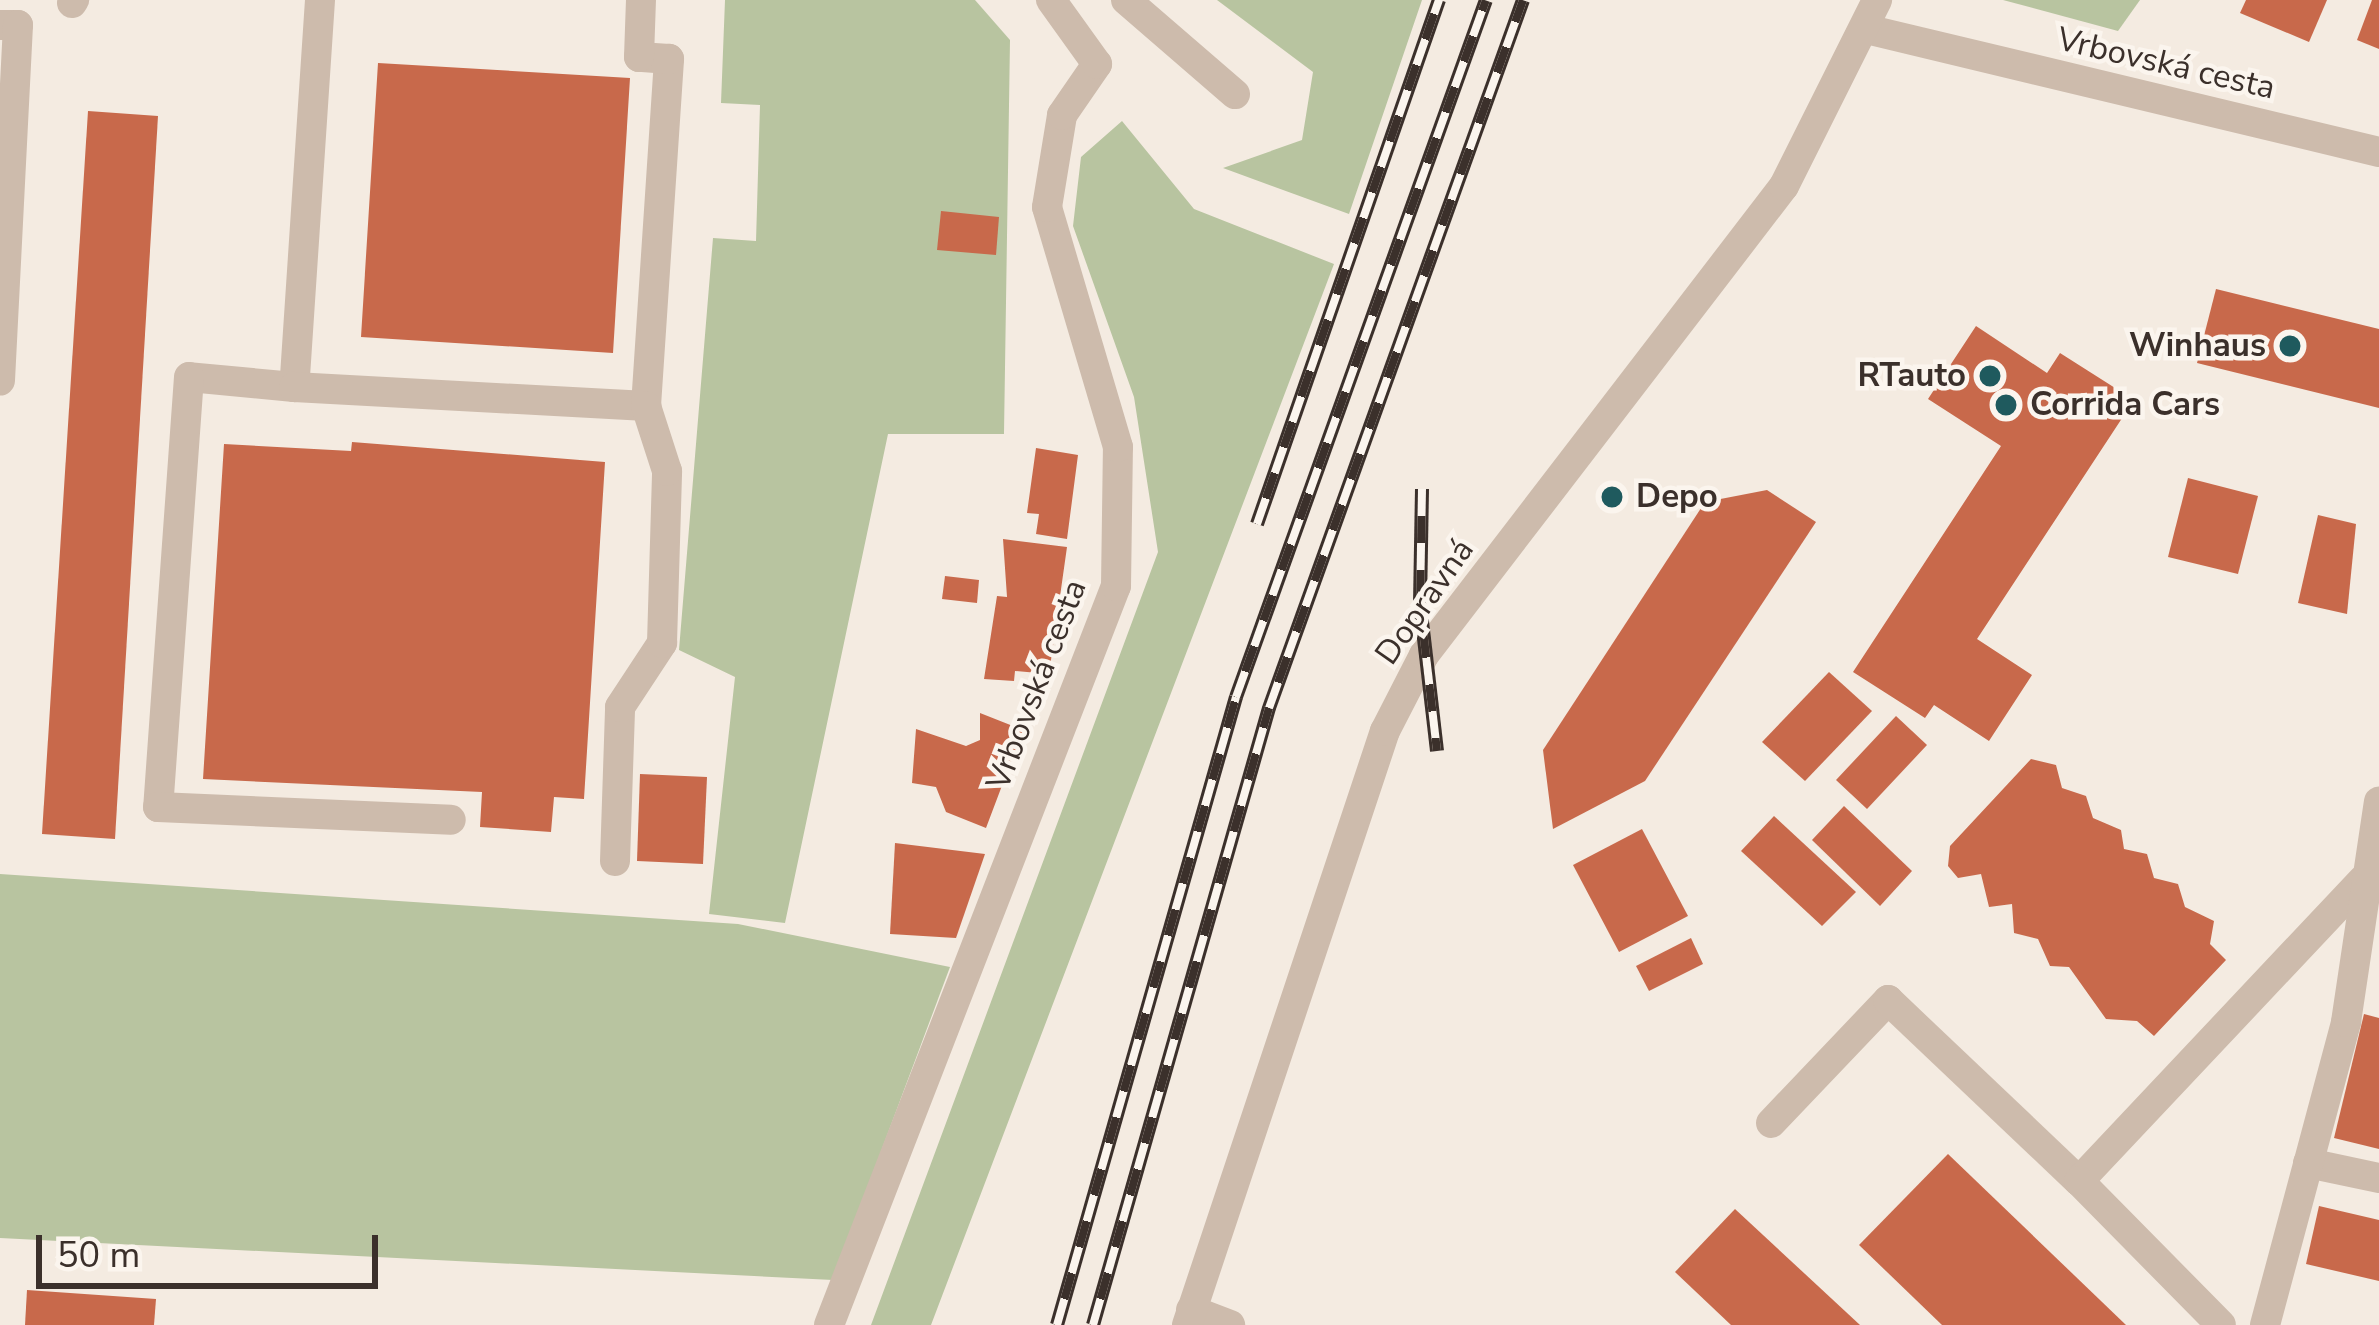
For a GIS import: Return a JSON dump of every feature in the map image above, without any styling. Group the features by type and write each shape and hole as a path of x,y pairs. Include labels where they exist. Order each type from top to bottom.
{"street":[{"path":"294,387 320,0"},
{"path":"615,861 620,707 662,643 667,471 646,406 669,59 639,57 641,0"},
{"name":"Vrbovská cesta","path":"829,1325 1116,586 1118,447 1047,207 1061,115 1097,64 1051,0"},
{"path":"1126,0 1235,94"},
{"name":"Vrbovská cesta","path":"1871,14 2379,152"},
{"name":"Dopravná","path":"1189,1318 1377,752 1424,655 1784,185 1871,14"},
{"path":"0,25 17,25 0,381"},
{"path":"451,820 158,808 189,377 646,406"},
{"path":"2265,1325 2346,1022 2363,880 2379,801"},
{"path":"2079,1181 2363,880"},
{"path":"1772,1124 1888,1000 2079,1181 2221,1325"},
{"path":"2308,1163 2379,1178"},
{"path":"1189,1318 1230,1325"}],"green space":[{"path":"725,0 975,0 1010,40 1004,434 888,434 785,923 709,914 735,677 679,650 713,238 756,241 760,105 721,103"},
{"path":"1217,0 1422,0 1349,214 1223,168 1302,140 1313,72"},
{"path":"2003,0 2140,0 2118,31"},
{"path":"1122,121 1194,209 1334,264 931,1325 871,1325 1158,552 1134,397 1073,226 1081,157"},
{"path":"0,874 738,924 950,967 833,1280 0,1238"}],"building":[{"path":"2246,0 2327,0 2309,42 2240,13"},
{"path":"2372,0 2379,0 2379,49 2357,40"},
{"path":"378,63 630,78 613,353 361,337"},
{"path":"88,111 158,116 115,839 42,834"},
{"path":"941,211 999,217 996,255 937,250"},
{"name":"Winhaus","path":"2216,289 2379,329 2379,408 2197,363"},
{"path":"1976,326 2047,373 2060,353 2134,400 1977,639 2032,675 1989,741 1934,705 1925,718 1853,672 2001,446 1928,399"},
{"path":"352,442 605,462 584,799 554,797 551,832 480,827 482,792 203,779 224,444 351,451"},
{"path":"1036,448 1078,455 1067,539 1036,534 1039,514 1027,513"},
{"path":"2188,478 2258,496 2238,574 2168,557"},
{"path":"1767,490 1816,522 1645,781 1553,829 1543,750 1705,502"},
{"path":"2318,515 2356,524 2347,614 2298,603"},
{"path":"1003,539 1067,547 1049,674 1015,671 1014,681 984,679 997,596 1007,597"},
{"path":"945,576 979,580 977,603 942,599"},
{"path":"1829,672 1872,711 1805,781 1762,742"},
{"path":"980,713 1023,730 986,828 946,812 936,787 912,783 916,729 966,746 980,740"},
{"path":"1896,716 1927,745 1867,809 1836,780"},
{"path":"2031,759 2056,765 2062,788 2086,796 2093,818 2121,830 2124,849 2147,854 2154,878 2178,884 2185,907 2214,921 2210,944 2226,960 2154,1036 2137,1021 2106,1019 2069,967 2050,966 2038,939 2014,933 2012,904 1989,907 1981,874 1958,878 1948,866 1950,846"},
{"path":"640,774 707,777 703,864 637,861"},
{"path":"1844,806 1912,871 1880,906 1812,840"},
{"path":"1774,816 1856,892 1822,926 1741,851"},
{"path":"1642,829 1688,916 1619,952 1573,865"},
{"path":"895,843 985,854 956,938 890,934"},
{"path":"1691,938 1703,964 1649,991 1636,966"},
{"path":"2364,1014 2379,1018 2379,1149 2334,1138"},
{"path":"1948,1154 2126,1325 1942,1325 1859,1245"},
{"path":"2319,1206 2379,1220 2379,1281 2306,1264"},
{"path":"1735,1209 1860,1325 1731,1325 1675,1272"},
{"path":"27,1290 156,1299 154,1325 25,1325"}],"railway":[{"path":"1257,524 1439,0"},
{"path":"1057,1325 1236,697 1486,0"},
{"path":"1093,1325 1269,708 1523,0"},
{"path":"1422,489 1420,604 1437,751"}],"place":[{"name":"Winhaus","path":"2290,346"},
{"name":"RTauto","path":"1990,376"},
{"name":"Corrida Cars","path":"2006,405"},
{"name":"Depo","path":"1612,497"}]}
